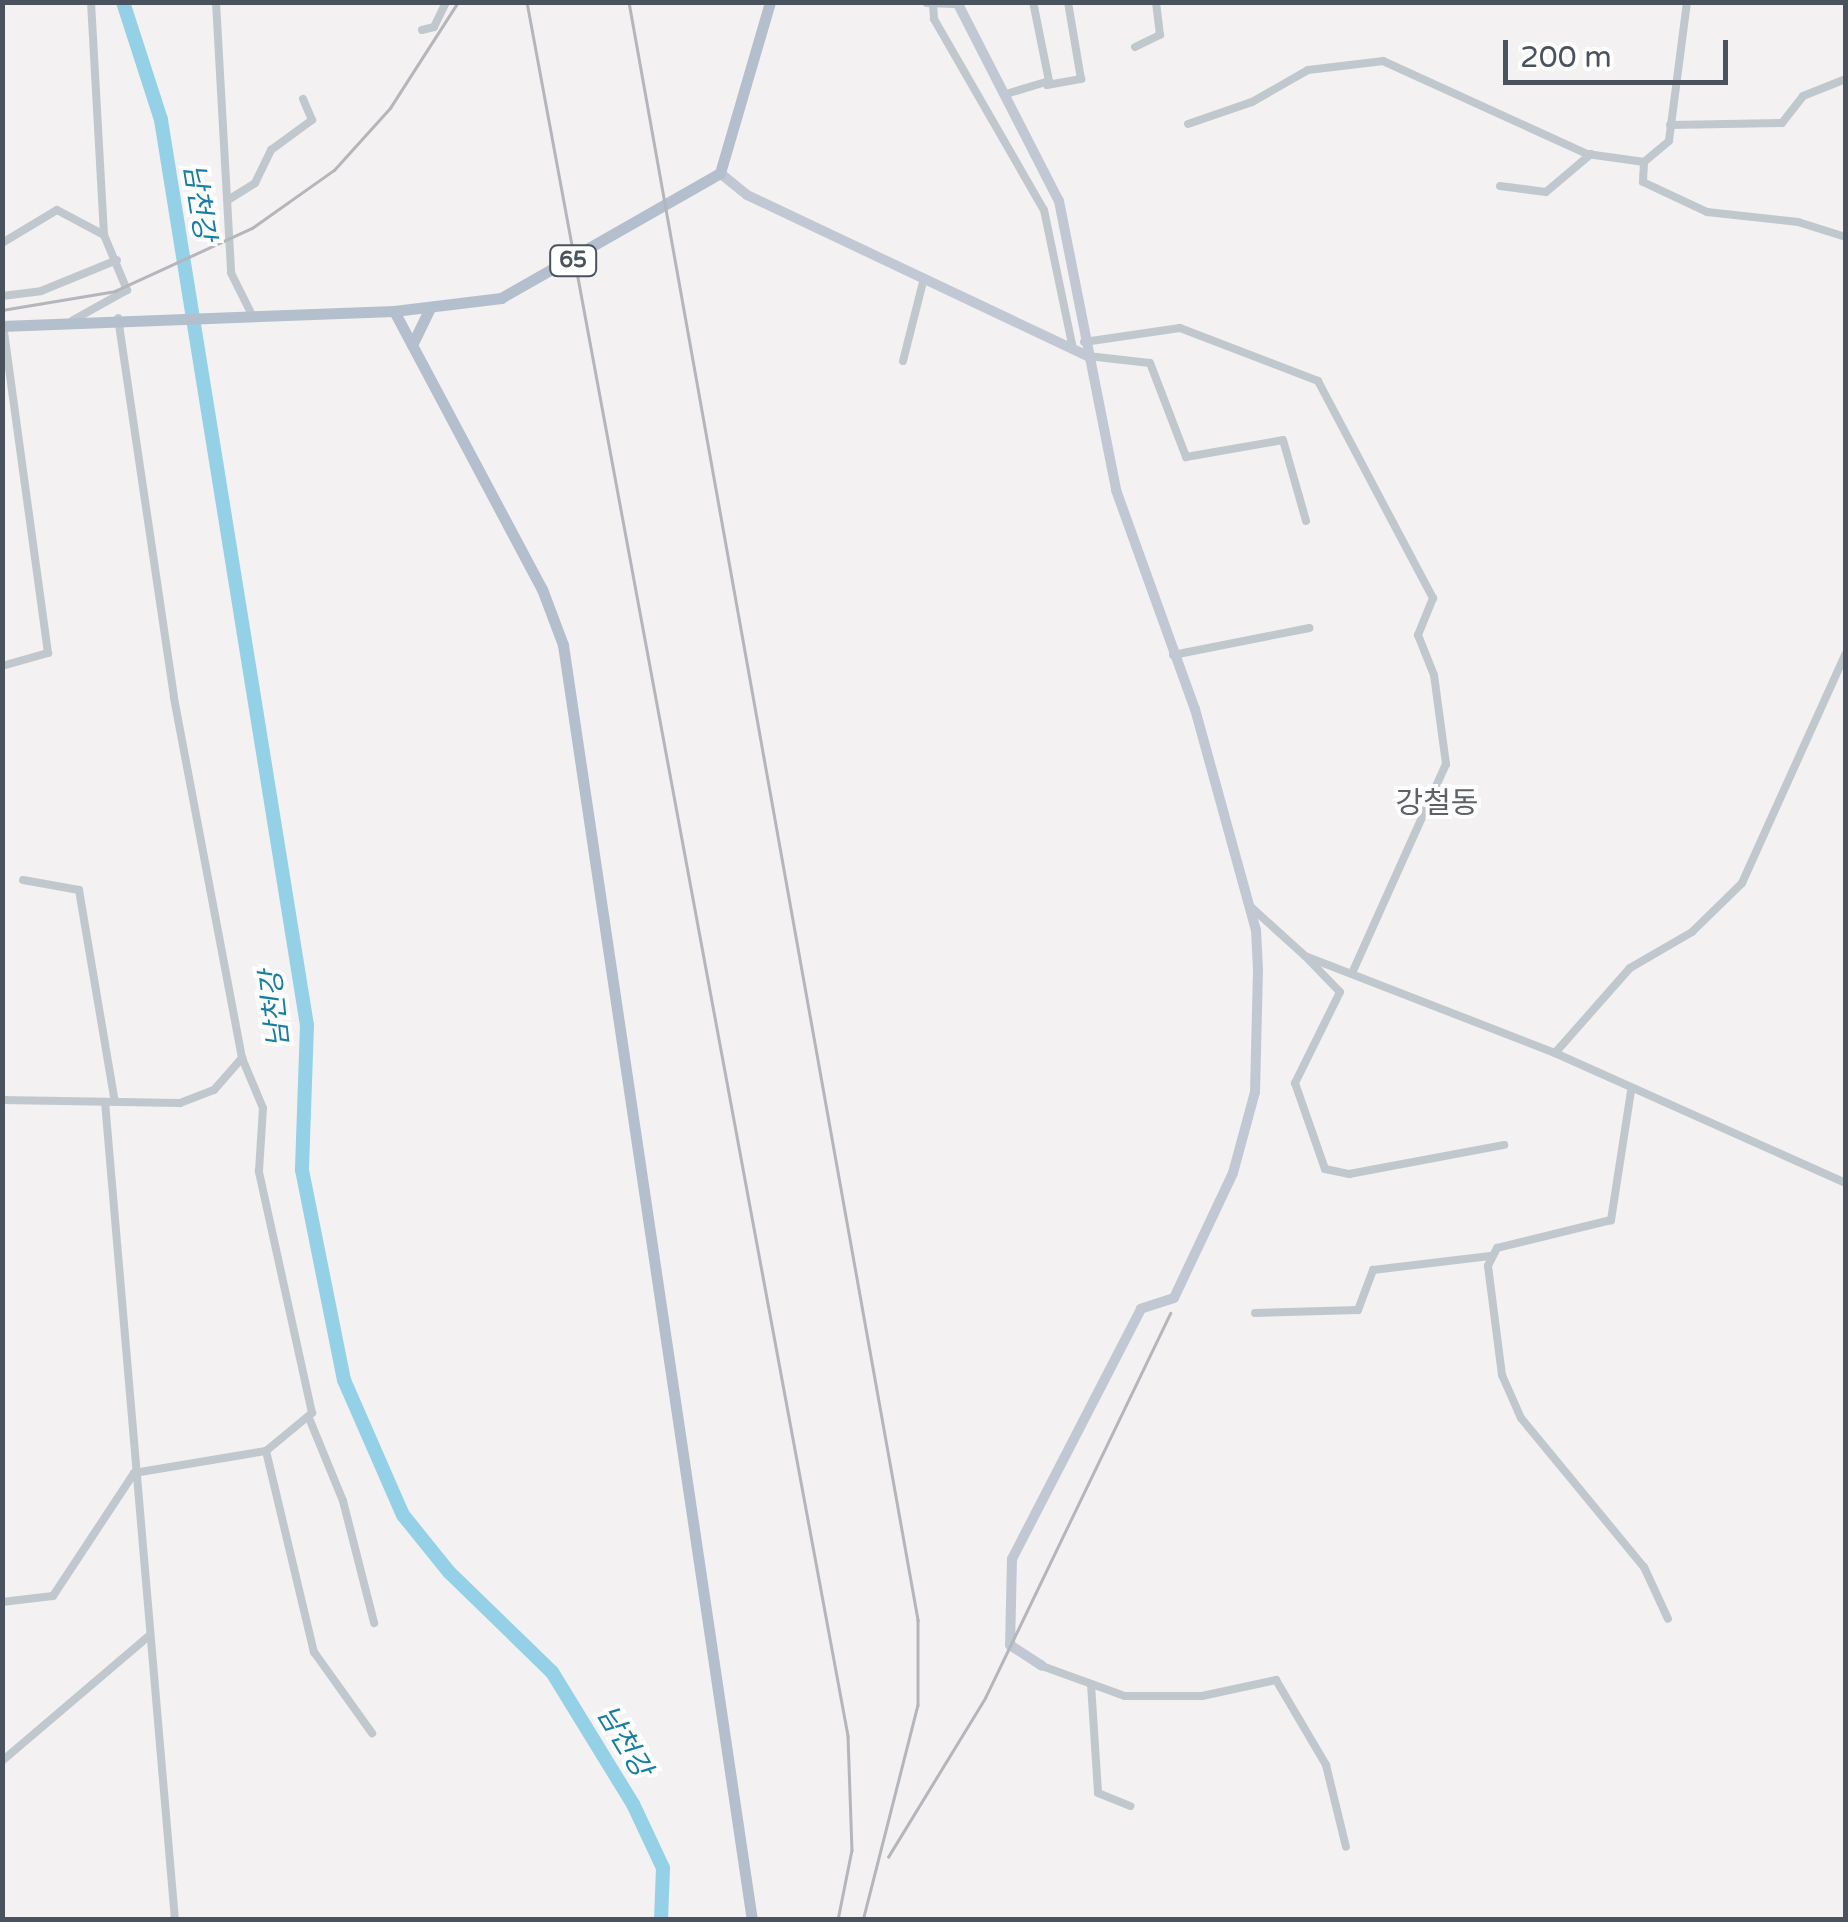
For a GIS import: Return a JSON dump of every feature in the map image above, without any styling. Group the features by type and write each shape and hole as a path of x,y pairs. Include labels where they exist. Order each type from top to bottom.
{"main road":[{"path":"720,173 770,2"},
{"name":"65","path":"3,326 134,317 430,308 501,298 720,173"},
{"path":"412,346 430,308"},
{"path":"394,310 542,589 563,645 752,1920"}],"street":[{"path":"73,321 125,296 116,260 104,235 91,2"},
{"path":"216,2 231,273 252,315"},
{"path":"422,30 434,27 446,2"},
{"path":"1033,2 1047,85"},
{"path":"1006,94 1081,79 1068,2"},
{"path":"1135,47 1160,35 1156,2"},
{"path":"1188,124 1252,102 1308,70 1384,61 1591,154 1644,162 1665,149 1687,2"},
{"path":"1073,349 1047,218 1010,145 934,19 930,3 961,3 1065,219 1084,342 1122,512 1173,654 1248,904 1260,1030 1247,1132 1174,1298 1142,1309 1016,1548 1006,1595 1010,1645 1042,1666 1125,1696 1202,1696 1276,1680 1326,1765 1346,1848"},
{"path":"1670,125 1782,123 1804,96 1846,79"},
{"path":"228,200 255,182 271,150 312,120 303,99"},
{"path":"1010,145 1026,135"},
{"path":"1500,186 1546,192 1591,154"},
{"path":"1644,162 1643,182 1654,192 1708,212 1798,222 1846,237"},
{"path":"720,173 747,195 1088,356 1150,363 1186,456 1284,440 1306,521"},
{"path":"2,243 58,210 104,235"},
{"path":"2,296 42,291 116,260"},
{"path":"903,361 924,278"},
{"path":"118,318 177,715 242,1058 263,1108 259,1170 312,1393 310,1418 343,1501 374,1623"},
{"path":"2,666 48,653 3,326"},
{"path":"1084,342 1180,328 1318,381 1433,598 1418,636 1434,676 1446,764 1352,973"},
{"path":"1173,654 1310,628"},
{"path":"1554,1053 1630,968 1684,939 1742,883 1846,653"},
{"path":"24,880 79,890 110,1102 134,1473 175,1920"},
{"path":"1248,904 1340,992 1295,1084 1325,1170 1349,1174 1504,1145"},
{"path":"1305,956 1554,1053 1631,1092 1846,1183"},
{"path":"2,1100 110,1102 202,1095 242,1058"},
{"path":"1255,1313 1358,1310 1373,1270 1490,1256 1527,1238 1611,1220 1631,1092"},
{"path":"1490,1256 1502,1375 1521,1418 1644,1567 1668,1619"},
{"path":"2,1602 53,1596 134,1473 266,1451 310,1418"},
{"path":"266,1451 314,1652 372,1733"},
{"path":"2,1761 149,1636"},
{"path":"1091,1684 1098,1794 1131,1806"}],"waterway":[{"name":"남천강","path":"123,2 161,120 307,1025 302,1170 344,1380 403,1515 449,1572 552,1672 633,1804 663,1868 661,1920"}],"railway":[{"path":"2,310 115,291 252,228 334,170 390,108 458,2"},
{"path":"527,2 848,1736 852,1850 838,1920"},
{"path":"629,2 918,1620 918,1705 863,1920"},
{"path":"888,1857 985,1698 1170,1313"}],"district":[{"name":"강철동","path":"1437,804"}]}
